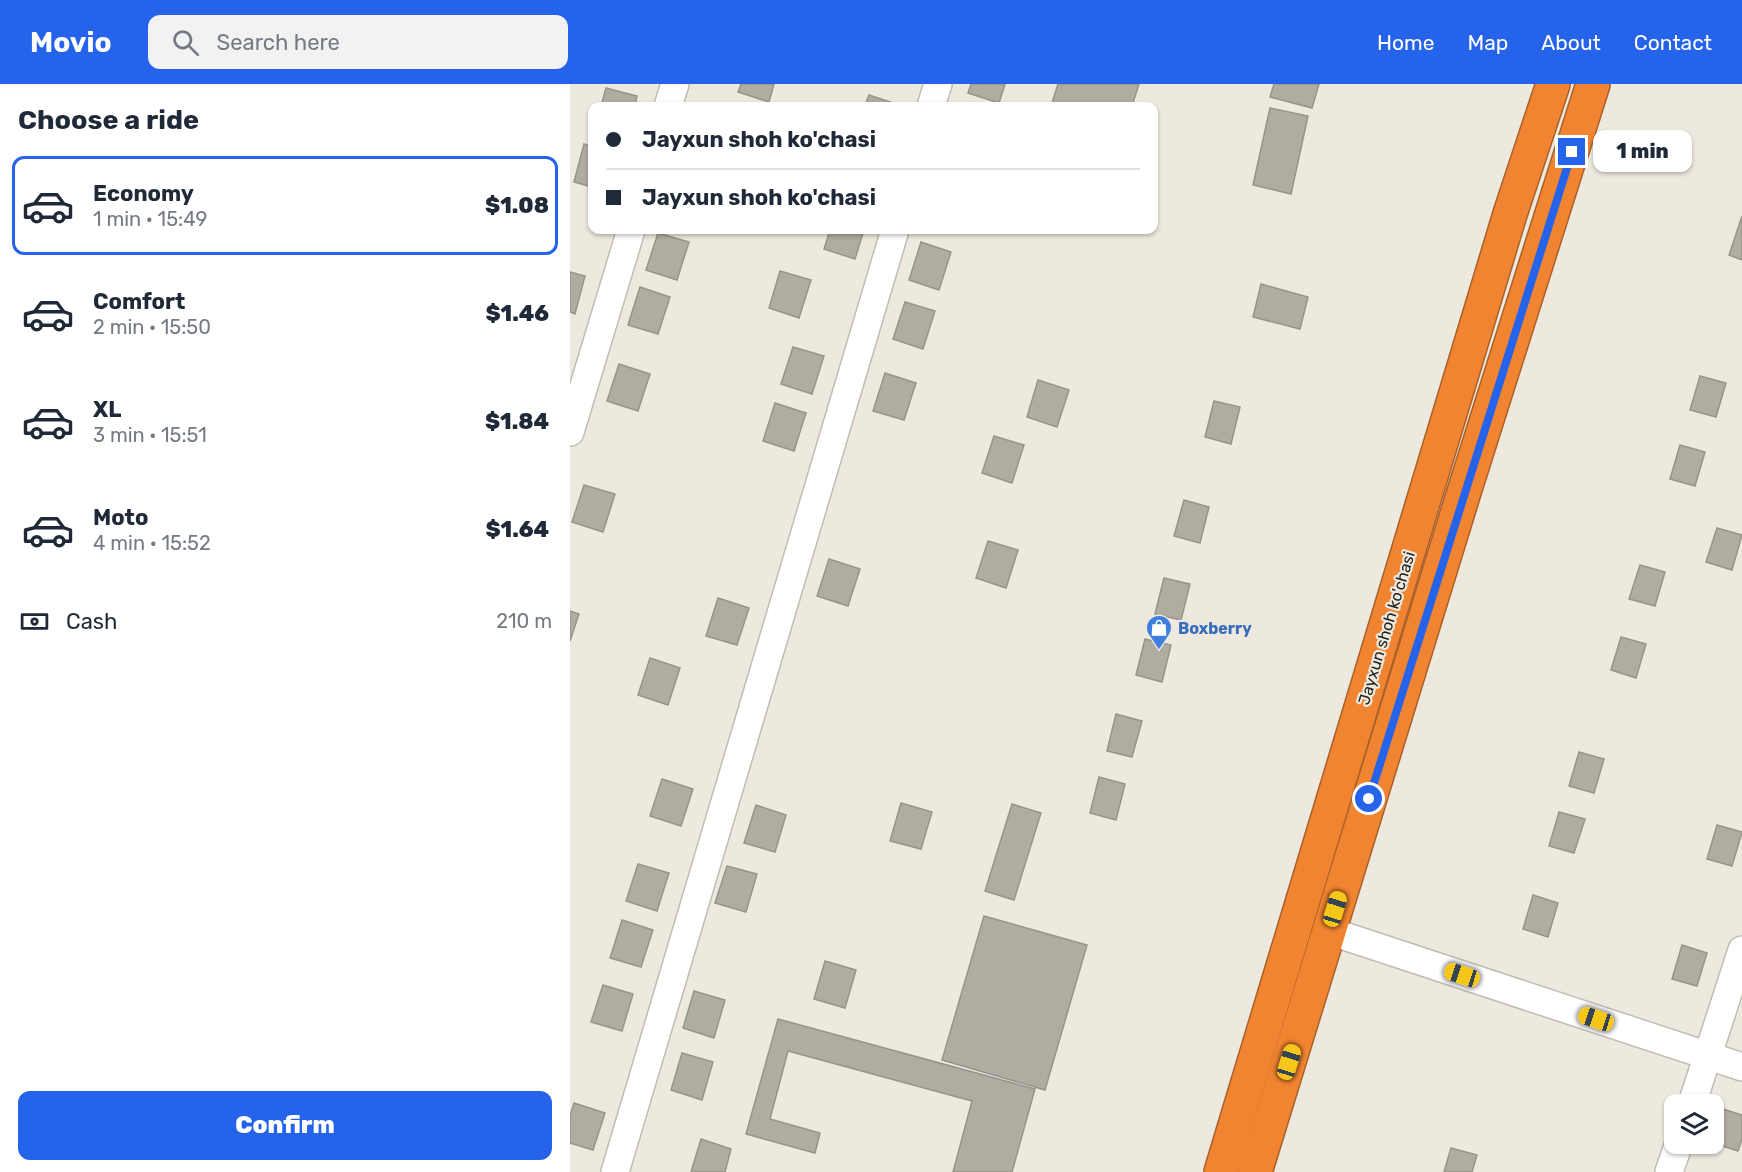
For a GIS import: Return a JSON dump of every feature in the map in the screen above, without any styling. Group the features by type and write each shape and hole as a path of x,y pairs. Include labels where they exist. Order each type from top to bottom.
{"highway":[{"name":"Jayxun shoh ko'chasi","path":"1221,1172 1510,214 1553,84"},
{"name":"Jayxun shoh ko'chasi","path":"1256,1172 1593,84"}],"street":[{"path":"669,102 675,84"},
{"path":"932,102 938,84"},
{"path":"570,432 630,234"},
{"path":"615,1172 893,234"},
{"path":"1329,931 1742,1067"},
{"path":"1695,1094 1742,950"},
{"path":"1669,1172 1675,1154"}],"building":[{"path":"741,84 774,84 769,102 738,92"},
{"path":"971,84 1005,84 999,102 968,93"},
{"path":"1058,84 1139,84 1133,102 1052,102"},
{"path":"1274,84 1319,84 1312,108 1270,97"},
{"path":"606,88 637,96 636,102 602,102"},
{"path":"869,95 890,102 866,102"},
{"path":"1270,108 1308,116 1291,194 1253,185"},
{"path":"584,144 588,146 588,186 574,182"},
{"path":"1742,216 1742,260 1729,255"},
{"path":"658,234 689,242 677,280 646,270"},
{"path":"829,234 863,234 855,259 824,249"},
{"path":"921,242 951,252 939,290 909,280"},
{"path":"780,271 811,280 799,318 769,308"},
{"path":"570,272 585,276 575,314 570,312"},
{"path":"1261,284 1308,297 1300,329 1253,317"},
{"path":"640,287 670,297 658,334 628,325"},
{"path":"905,302 935,311 923,349 893,339"},
{"path":"793,347 824,356 812,394 781,384"},
{"path":"619,364 650,374 638,411 607,401"},
{"path":"885,373 916,383 904,420 873,411"},
{"path":"1700,376 1726,383 1716,417 1690,410"},
{"path":"1038,380 1069,390 1057,427 1027,417"},
{"path":"1214,401 1240,407 1231,444 1205,437"},
{"path":"775,403 806,413 794,451 763,441"},
{"path":"994,436 1024,445 1012,483 982,473"},
{"path":"1680,445 1705,452 1695,486 1670,479"},
{"path":"584,485 615,494 603,532 572,522"},
{"path":"1184,500 1209,507 1200,543 1174,536"},
{"path":"1717,528 1742,535 1732,570 1706,562"},
{"path":"988,541 1018,550 1006,588 976,578"},
{"path":"829,559 860,569 848,606 817,596"},
{"path":"1640,565 1665,572 1655,606 1629,599"},
{"path":"1164,578 1190,584 1181,620 1155,614"},
{"path":"718,598 749,608 737,645 706,636"},
{"path":"570,611 579,614 570,641"},
{"path":"1621,637 1646,644 1636,678 1611,670"},
{"path":"1145,639 1171,645 1162,682 1136,675"},
{"path":"650,658 680,668 668,705 638,695"},
{"path":"1116,714 1142,721 1132,757 1107,751"},
{"path":"1579,752 1604,759 1594,793 1569,786"},
{"path":"1099,777 1125,784 1116,820 1090,813"},
{"path":"662,779 693,789 681,826 650,816"},
{"path":"901,803 932,812 921,849 890,841"},
{"path":"1012,804 1041,813 1014,900 985,891"},
{"path":"756,805 786,815 775,852 744,843"},
{"path":"1559,812 1585,819 1574,853 1549,846"},
{"path":"1717,825 1742,832 1732,866 1707,859"},
{"path":"638,864 669,873 657,911 626,901"},
{"path":"727,866 757,874 746,912 715,903"},
{"path":"1533,895 1558,903 1548,937 1523,929"},
{"path":"984,916 1087,945 1045,1090 942,1060"},
{"path":"622,920 653,930 641,967 610,958"},
{"path":"1682,945 1707,953 1697,986 1672,979"},
{"path":"825,961 856,970 845,1008 814,999"},
{"path":"603,985 633,994 622,1031 591,1022"},
{"path":"694,991 725,1000 714,1038 683,1028"},
{"path":"778,1019 1035,1089 1012,1172 953,1172 972,1101 788,1051 770,1119 820,1133 815,1153 746,1134"},
{"path":"682,1053 713,1062 702,1100 671,1090"},
{"path":"574,1103 605,1113 593,1150 570,1143 570,1116"},
{"path":"1724,1109 1742,1115 1742,1139 1738,1151 1724,1147"},
{"path":"701,1139 731,1149 725,1172 691,1172"},
{"path":"1451,1148 1477,1155 1472,1172 1444,1172"}],"place":[{"name":"Boxberry","path":"1159,651"}],"route":[{"path":"1369,799 1572,152"}]}
